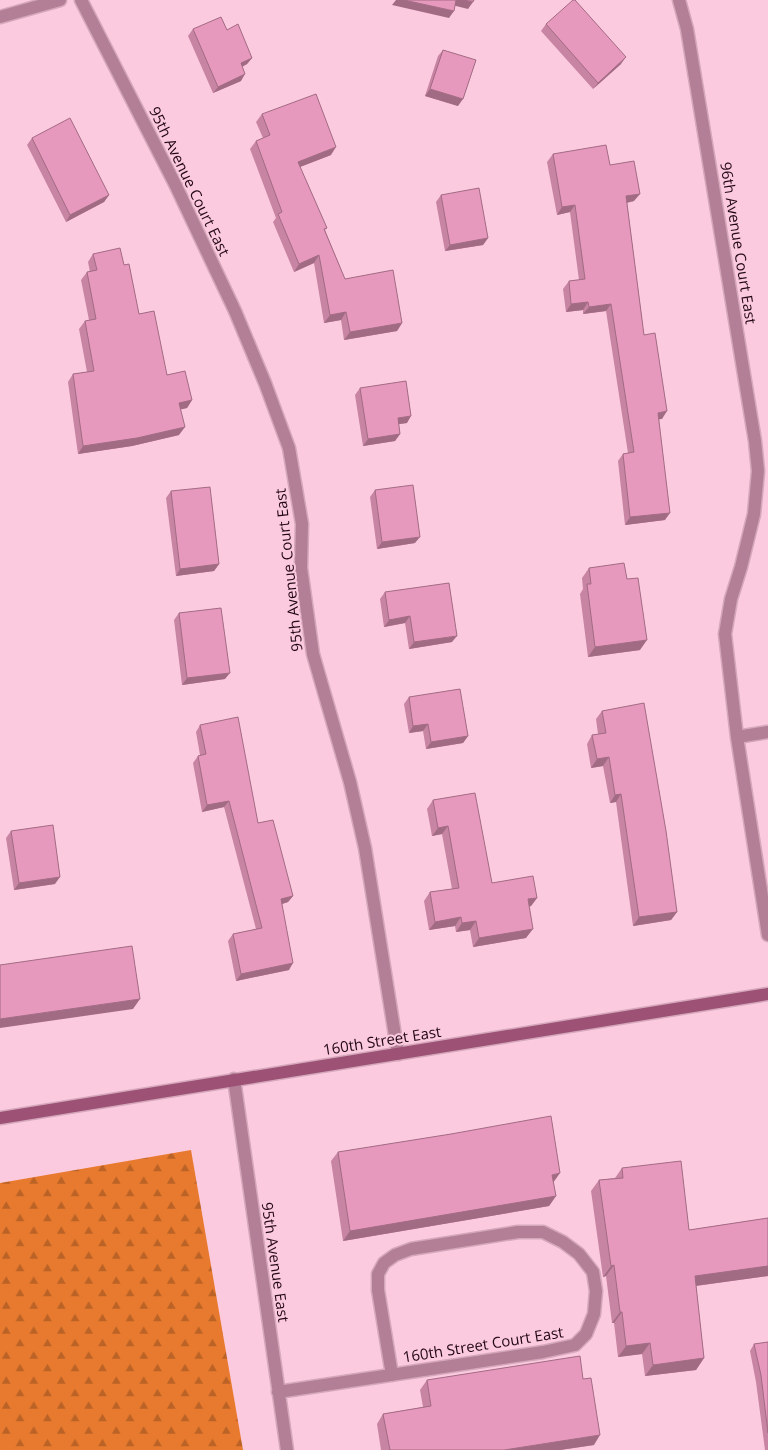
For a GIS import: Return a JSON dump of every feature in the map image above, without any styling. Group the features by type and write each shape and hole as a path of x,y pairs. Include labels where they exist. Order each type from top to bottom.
{"main road":[{"name":"160th Street East","path":"0,1118 768,994"}],"street":[{"path":"0,17 60,0"},
{"name":"95th Avenue Court East","path":"81,0 175,184 235,311 265,383 289,448 302,524 301,568 313,654 350,782 365,848 398,1054"},
{"name":"96th Avenue Court East","path":"679,0 687,29 755,442 758,471 754,514 731,599 725,634 737,737 768,936"},
{"path":"737,737 768,732"},
{"name":"95th Avenue East","path":"234,1079 287,1450"},
{"name":"160th Street Court East","path":"278,1392 392,1375 543,1352 575,1344 586,1334 594,1314 596,1291 593,1272 578,1254 563,1242 543,1232 518,1232 411,1248 394,1255 384,1263 378,1274 378,1290 392,1375"}],"green space":[{"path":"191,1150 243,1450 0,1450 0,1183"}],"building":[{"path":"404,0 456,0 454,11"},
{"path":"573,0 626,57 598,83 546,24"},
{"path":"221,17 227,30 238,24 252,58 241,63 245,74 218,87 193,29"},
{"path":"443,50 476,60 463,99 430,89"},
{"path":"316,94 336,147 298,162 327,228 324,229 345,279 393,270 402,323 350,332 346,312 330,315 319,255 299,264 278,214 282,212 256,141 270,135 262,114"},
{"path":"70,118 109,195 70,215 32,138"},
{"path":"606,145 610,165 634,161 640,194 626,196 644,335 655,333 667,411 658,413 670,513 630,517 623,454 634,452 611,304 589,307 588,302 571,304 569,281 585,279 575,205 562,207 553,154"},
{"path":"479,188 488,238 450,245 441,195"},
{"path":"120,248 124,265 129,264 139,314 154,311 167,375 185,371 192,400 179,403 185,427 137,438 83,446 73,374 94,371 85,321 96,319 87,272 97,270 93,254"},
{"path":"406,381 411,416 398,418 400,434 368,439 360,388"},
{"path":"413,485 420,537 382,542 375,490"},
{"path":"210,487 219,564 180,569 171,491"},
{"path":"624,563 627,579 638,578 647,640 595,647 587,584 591,584 589,568"},
{"path":"449,583 457,636 414,642 410,616 389,620 385,592"},
{"path":"221,608 230,673 187,678 179,613"},
{"path":"460,689 468,736 431,742 428,724 413,726 409,697"},
{"path":"644,703 666,831 677,912 639,917 621,794 615,795 609,757 597,759 592,735 606,733 602,711"},
{"path":"238,717 258,823 273,820 293,896 281,899 293,963 241,974 233,934 262,928 229,801 207,805 198,756 206,754 200,725"},
{"path":"475,793 492,883 533,876 537,898 528,899 533,929 479,938 476,921 462,923 461,917 435,922 430,892 459,888 448,826 438,828 433,800"},
{"path":"53,825 60,877 19,883 11,831"},
{"path":"132,946 140,999 0,1019 0,965"},
{"path":"551,1116 560,1173 552,1175 556,1196 350,1231 338,1152"},
{"path":"681,1161 689,1230 768,1218 768,1266 695,1276 704,1358 653,1365 650,1343 626,1346 614,1265 611,1266 599,1180 623,1178 622,1168"},
{"path":"768,1342 768,1433 761,1375 754,1344"},
{"path":"580,1356 583,1379 591,1378 600,1435 504,1450 390,1450 383,1414 431,1406 427,1380"}]}
